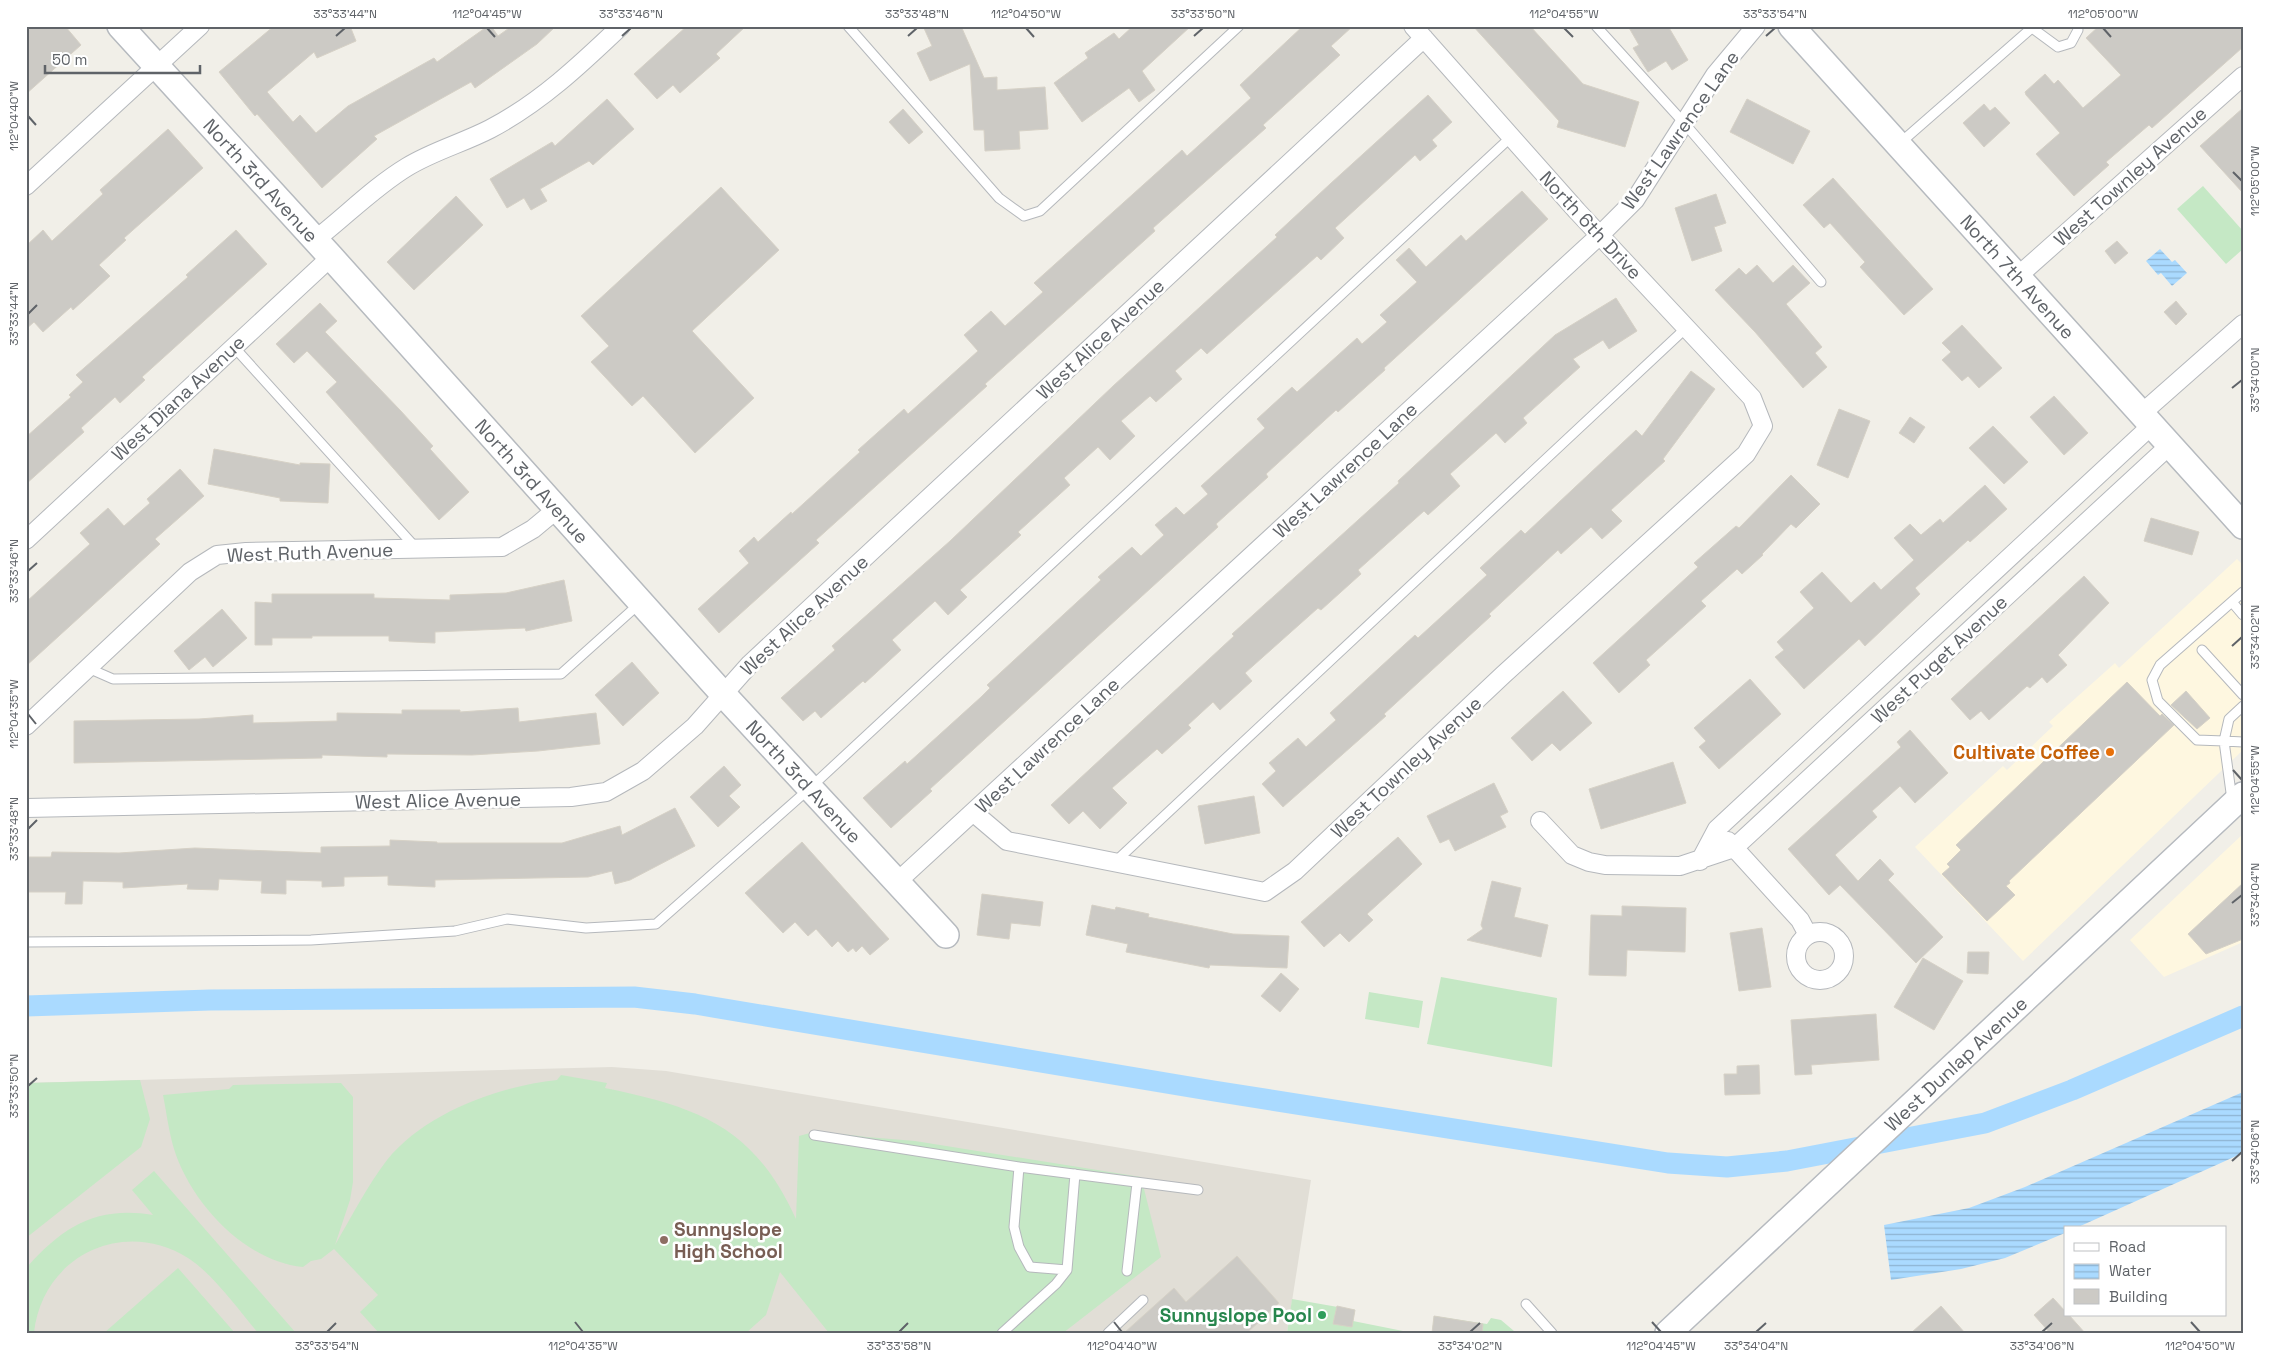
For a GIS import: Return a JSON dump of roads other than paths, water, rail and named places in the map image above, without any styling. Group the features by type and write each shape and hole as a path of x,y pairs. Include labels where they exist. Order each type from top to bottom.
{"main road":[{"name":"North 3rd Avenue","path":"120,26 323,248 724,694 946,935"},
{"name":"North 7th Avenue","path":"1791,26 2243,526"},
{"name":"West Dunlap Avenue","path":"1668,1333 2238,800"}],"street":[{"path":"26,186 200,26"},
{"name":"West Diana Avenue","path":"26,540 234,347 377,188 408,166 490,129 521,110 569,75 621,26"},
{"name":"West Lawrence Lane","path":"897,882 1600,235 1635,200 1715,75 1756,26"},
{"name":"North 6th Drive","path":"1418,32 1600,235 1752,398 1763,426"},
{"name":"West Alice Avenue","path":"26,808 571,797 606,792 643,771 695,726 750,664 1418,32"},
{"name":"West Townley Avenue","path":"2018,276 2243,76"},
{"name":"West Puget Avenue","path":"1700,861 1717,829 1851,704 2243,324"},
{"name":"West Townley Avenue","path":"974,812 1007,841 1266,892 1296,871 1503,674 1746,454 1763,426"},
{"name":"West Puget Avenue","path":"1540,821 1572,855 1589,862 1605,865 1680,866 1700,861 1734,848 2170,445"},
{"name":"West Ruth Avenue","path":"26,726 190,572 216,555 246,552 502,547 533,530 557,509"},
{"path":"1851,704 1869,724"},
{"path":"1717,829 1800,920 1808,935"}],"lane":[{"path":"848,26 999,198 1024,216 1040,211 1239,26"},
{"path":"1596,26 1685,124 1821,282"},
{"path":"1899,144 2033,27 2058,47 2071,43 2078,30 2077,26"},
{"path":"26,942 311,940 455,931 507,919 586,928 656,924 810,788 1511,137"},
{"path":"1114,863 1686,328"},
{"path":"234,347 416,548"},
{"path":"2243,592 2160,665 2152,680 2158,701 2197,740 2243,742"},
{"path":"2232,602 2243,601"},
{"path":"88,668 113,679 561,674 641,602"},
{"path":"2232,602 2243,615"},
{"path":"2202,650 2243,695"},
{"path":"2238,800 2224,740 2228,719 2243,706"},
{"path":"814,1134 1019,1167 1198,1190"},
{"path":"1019,1167 1014,1226 1019,1247 1030,1267 1067,1270"},
{"path":"1002,1333 1056,1284 1067,1270 1075,1174"},
{"path":"1127,1271 1138,1183"},
{"path":"1108,1333 1143,1300"},
{"path":"1526,1304 1552,1333"}],"water":[{"path":"2160,249 2172,262 2175,260 2187,273 2172,286 2161,273 2158,275 2146,261"},
{"path":"2243,1092 2243,1153 2080,1226 2064,1226 2064,1233 2005,1258 1961,1269 1891,1280 1884,1225 1969,1208 2025,1187"}],"waterway":[{"path":"26,1006 210,1000 634,997 695,1004 1214,1091 1668,1163 1727,1167 1787,1161 1985,1123 2072,1090 2243,1016"}],"place":[{"name":"Cultivate Coffee","path":"2110,752"},
{"name":"Sunnyslope High School","path":"664,1240"},
{"name":"Sunnyslope Pool","path":"1322,1315"}]}
